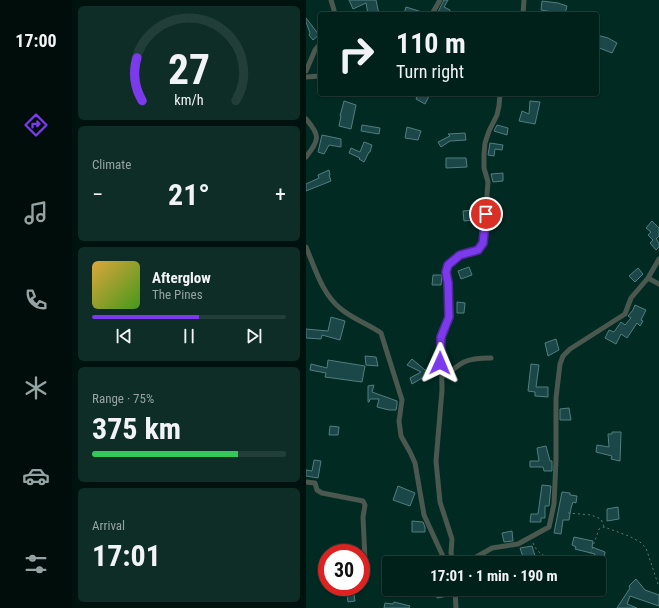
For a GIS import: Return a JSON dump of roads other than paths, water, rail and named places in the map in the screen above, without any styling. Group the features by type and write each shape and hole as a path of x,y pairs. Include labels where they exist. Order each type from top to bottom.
{"street":[{"path":"331,0 334,12"},
{"path":"433,12 440,0"},
{"path":"523,12 524,0"},
{"path":"306,71 318,46"},
{"path":"306,77 318,76"},
{"path":"452,556 452,539 440,502 436,461 442,390 440,363 441,337 449,317 448,283 446,272 448,265 454,259 460,255 478,250 483,243 488,182 484,168 485,143 499,106 500,96"},
{"path":"306,119 316,134 316,143 306,157"},
{"path":"306,247 325,290 340,309 381,333 402,400 399,421 401,436 415,463 424,515 443,556"},
{"path":"478,556 492,548 518,544 549,527 554,504 556,398 560,364 563,356 570,348 625,314 631,298 648,278 659,259"},
{"path":"648,278 659,284"},
{"path":"442,376 450,373 469,360 491,358"},
{"path":"306,482 315,483 317,490 322,493 363,502 365,505 363,517 364,544"},
{"path":"455,596 456,608"}]}
